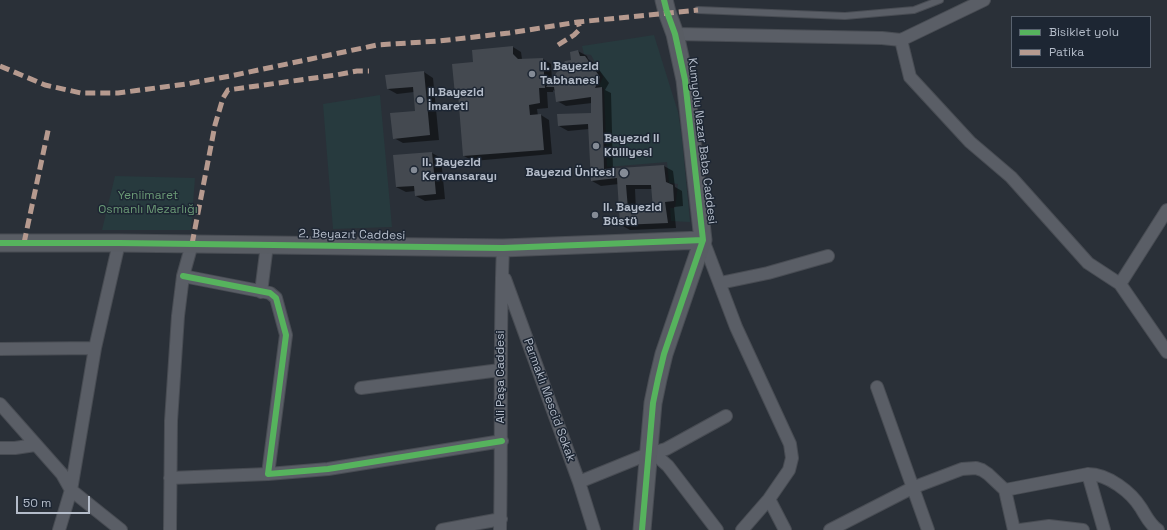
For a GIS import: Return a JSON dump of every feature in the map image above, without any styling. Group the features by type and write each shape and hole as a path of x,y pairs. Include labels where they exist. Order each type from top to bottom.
{"street":[{"path":"675,34 882,38 901,40 984,0"},
{"name":"Kumyolu Nazar Baba Caddesi","path":"642,530 653,403 658,379 664,354 703,240 685,80 675,34 665,6"},
{"path":"901,40 910,77 970,142 1011,177 1088,263 1120,284 1167,352"},
{"path":"1120,284 1167,210"},
{"path":"703,240 736,327 792,451 789,470 769,499 742,530"},
{"name":"2. Beyazıt Caddesi","path":"0,243 503,248 703,240"},
{"path":"59,530 71,490 95,348 119,243"},
{"path":"170,530 170,421 178,316 183,276 192,244"},
{"path":"261,292 267,245"},
{"name":"Ali Paşa Caddesi","path":"500,524 502,441 500,370 503,248"},
{"path":"720,283 768,273 828,256"},
{"name":"Parmaklı Mescid Sokak","path":"502,271 579,482 594,530"},
{"path":"183,276 270,293 276,298 286,335 268,474"},
{"path":"0,349 95,348"},
{"path":"361,388 500,370"},
{"path":"877,387 928,530"},
{"path":"0,404 62,474 71,490 122,530"},
{"path":"579,482 648,454 666,449 726,416"},
{"path":"170,478 268,474 328,469 502,441"},
{"path":"0,448 35,445"},
{"path":"648,454 664,461 717,530"},
{"path":"830,530 912,488 962,469 976,468 988,474 1005,490 1014,530"},
{"path":"1088,474 1104,530"},
{"path":"1005,490 1094,474 1107,479 1130,495 1141,508 1150,523 1158,530"},
{"path":"769,499 785,530"},
{"path":"442,530 500,524"},
{"path":"1020,530 1031,527 1049,526 1083,530"}],"lane":[{"path":"698,10 845,16 914,10 940,0"}],"green space":[{"path":"654,35 678,112 690,222 671,221 670,208 675,208 678,184 669,183 667,162 607,167 604,89 599,86 603,77 591,55 584,54 582,46"},
{"path":"380,95 392,227 333,229 323,104"},
{"name":"Yeniimaret Osmanlı Mezarlığı","path":"115,176 195,178 191,230 102,230"}],"building":[{"path":"513,46 513,54 518,59 543,58 545,88 539,88 540,103 529,105 530,115 541,114 544,150 463,156 458,94 455,95 452,64 473,62 472,50"},
{"name":"Bayezıd II Külliyesi","path":"578,50 580,56 585,56 600,77 595,88 602,87 604,169 664,165 666,182 673,185 674,201 665,202 668,223 620,225 617,178 591,181 588,124 558,126 557,114 591,113 591,97 556,102 554,87 546,87 565,61 571,60 570,52","holes":["626,185 651,185 653,209 628,209"]},
{"name":"II.Bayezid İmareti","path":"424,71 430,135 393,139 390,113 415,111 413,87 387,89 385,75"},
{"name":"II. Bayezid Kervansarayı","path":"432,152 436,194 415,196 414,186 396,187 393,155"}],"marked path":[{"path":"0,66 45,85 81,93 118,93 186,84 230,76 377,45 439,41 509,33 578,22 698,10"},
{"path":"558,45 574,35 580,29 578,22"},
{"path":"192,244 215,125 223,98 228,90 357,71 369,71"},
{"path":"24,243 49,126"}],"cycle path":[{"path":"642,530 653,403 658,379 664,354 703,240 685,80 675,34 664,0"},
{"path":"0,243 503,248 703,240"},
{"path":"183,276 270,293 276,298 286,335 268,474 328,469 502,441"}],"place":[{"name":"II. Bayezid Tabhanesi","path":"532,74"},
{"name":"II.Bayezid İmareti","path":"420,100"},
{"name":"Bayezıd II Külliyesi","path":"596,146"},
{"name":"II. Bayezid Kervansarayı","path":"414,170"},
{"name":"Bayezıd Ünitesi","path":"624,173"},
{"name":"II. Bayezid Büstü","path":"595,215"}]}
